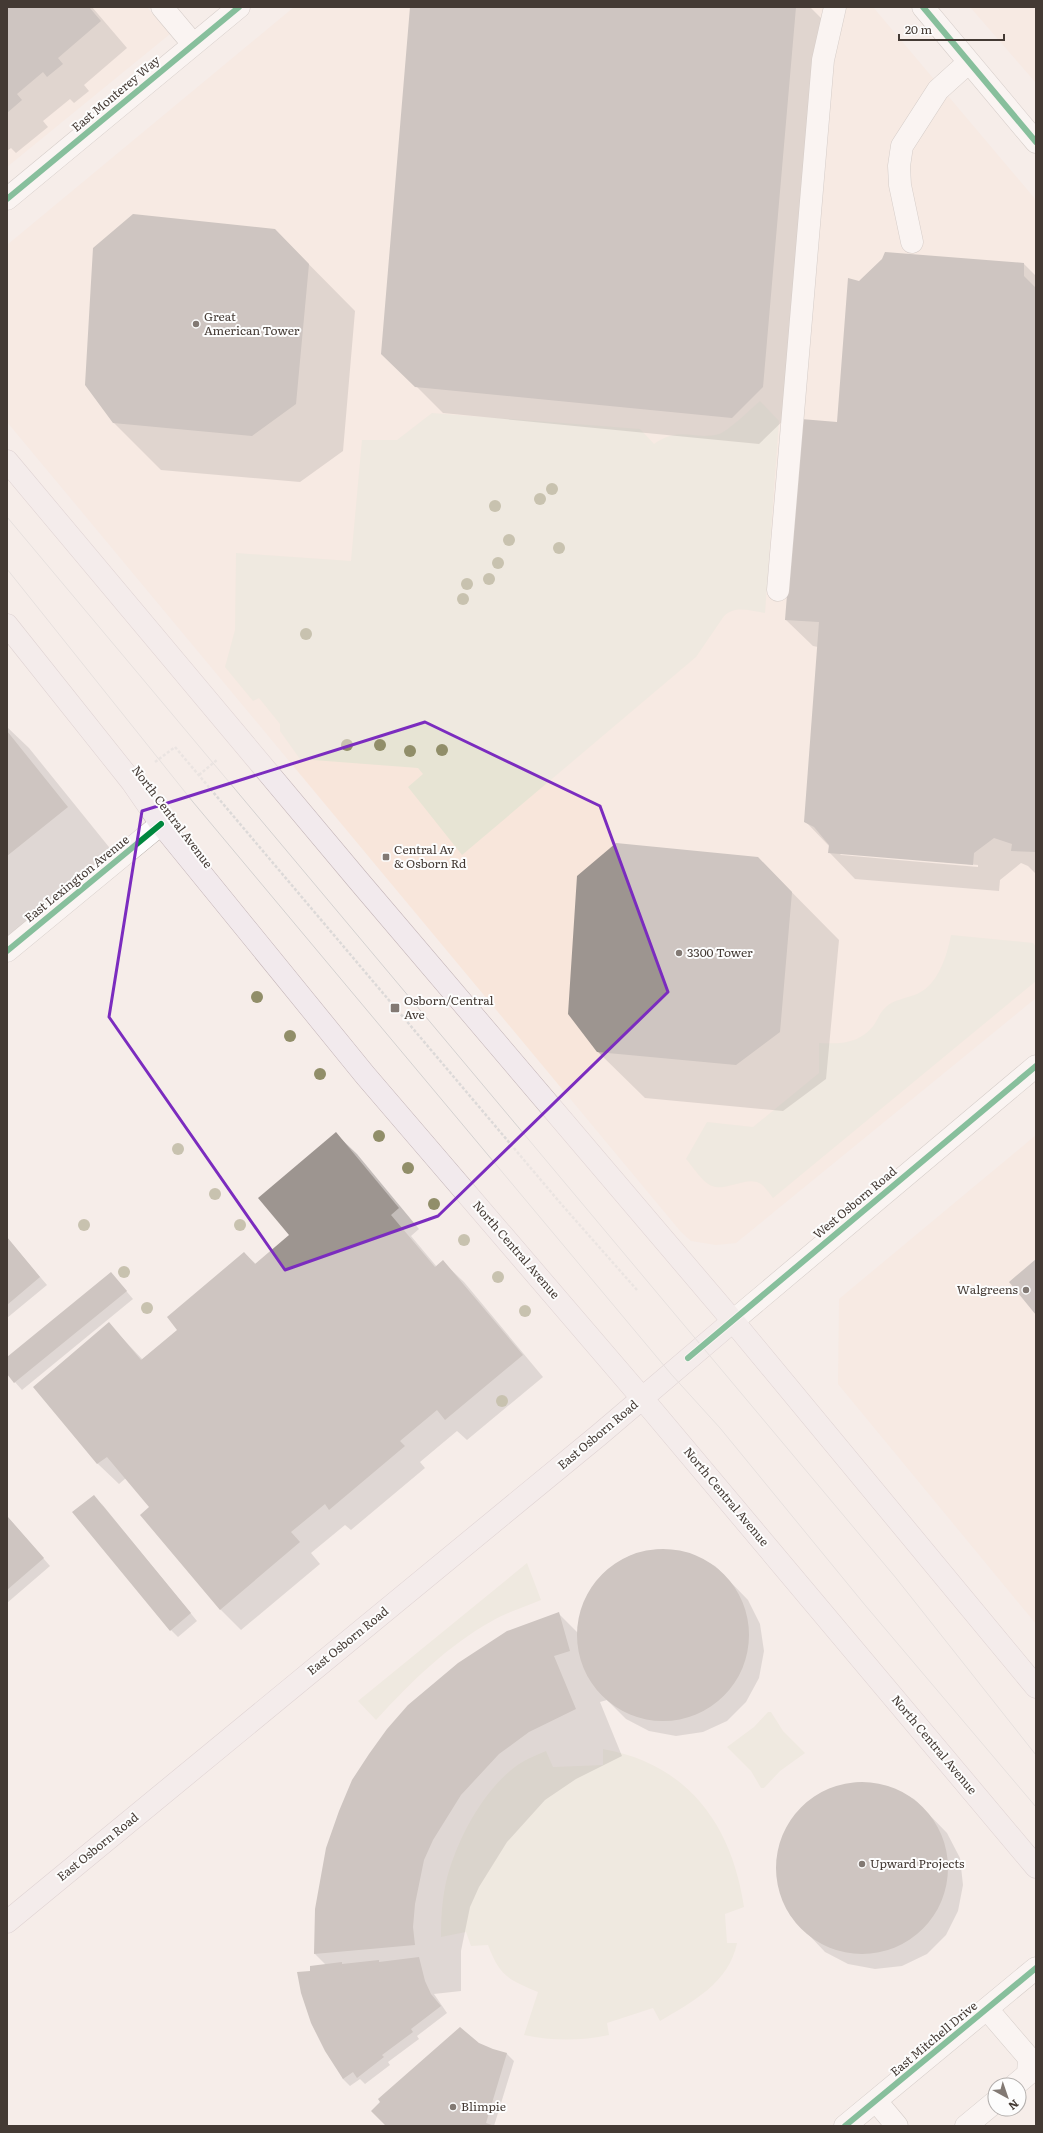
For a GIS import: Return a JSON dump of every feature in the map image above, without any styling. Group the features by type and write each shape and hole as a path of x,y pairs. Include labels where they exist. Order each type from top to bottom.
{"main road":[{"path":"7,461 358,880 733,1321 1036,1686"},
{"name":"North Central Avenue","path":"7,625 132,782 161,824 365,1075 642,1398 1036,1866"},
{"name":"West Osborn Road","path":"688,1358 733,1321"},
{"name":"East Osborn Road","path":"7,1922 642,1398 688,1358"}],"street":[{"path":"162,7 193,44"},
{"name":"East Monterey Way","path":"7,199 239,7"},
{"path":"778,590 823,60 835,7"},
{"path":"923,7 1036,142"},
{"path":"912,242 904,213 900,185 899,166 902,146 938,90 969,62"},
{"name":"East Lexington Avenue","path":"7,951 161,824"},
{"name":"West Osborn Road","path":"733,1321 1036,1066"},
{"name":"East Mitchell Drive","path":"845,2126 1036,1968"},
{"path":"987,2009 1030,2058 1028,2074 1024,2077"},
{"path":"876,2101 897,2126"},
{"path":"966,2126 987,2109"}],"path":[{"path":"150,766 175,747 562,1205 636,1290"},
{"path":"199,775 218,758"}],"highlighted area":[{"path":"425,722 600,806 668,992 438,1216 285,1270 109,1017 142,811"}],"shaded area":[{"path":"7,7 147,7 170,34 7,167"},
{"path":"294,7 873,7 1036,200 1036,998 736,1243 716,1245 691,1241 681,1232 7,422 7,245"},
{"path":"970,7 1036,7 1036,83"},
{"path":"760,401 779,421 765,613 749,610 738,610 724,616 696,657 462,855 408,787 423,774 418,768 300,759 280,731 280,724 259,698 253,701 225,667 235,630 236,553 351,561 362,440 397,440 432,413 640,429 654,444 663,438 672,435 687,434 710,436 719,434 733,425"},
{"path":"951,935 1033,943 1036,947 1036,981 773,1198 763,1185 755,1182 750,1181 718,1187 712,1186 702,1178 686,1159 707,1122 753,1127 819,1073 819,1043 849,1042 862,1036 874,1025 882,1011 889,1005 917,994 931,984 944,961"},
{"path":"1036,1135 1036,1624 838,1384 839,1299"},
{"path":"527,1563 541,1600 498,1618 460,1642 445,1653 416,1679 376,1720 358,1701"},
{"path":"768,1712 771,1712 783,1731 805,1753 780,1771 764,1788 761,1788 751,1771 727,1747 754,1727"},
{"path":"603,1749 633,1757 659,1768 682,1784 701,1803 717,1825 729,1850 738,1877 744,1907 725,1914 727,1943 737,1943 733,1957 718,1980 696,1999 660,2021 653,2008 607,2023 609,2035 566,2040 524,2035 538,1992 519,1984 506,1975 497,1964 488,1945 471,1946 466,1932 441,1937 442,1909 446,1882 457,1848 474,1814 497,1783 510,1771 524,1761 546,1751 553,1767 603,1765"}],"building":[{"path":"7,7 89,7 101,21 58,58 63,64 47,77 43,72 17,94 22,100 7,113"},
{"path":"410,7 796,7 763,387 732,418 415,387 381,354"},
{"name":"Great American Tower","path":"133,214 275,229 309,264 296,404 252,436 113,423 85,385 93,248"},
{"path":"885,252 1024,263 1024,276 1036,288 1036,852 1011,851 1012,844 994,838 974,853 973,865 828,853 829,845 814,827 804,822 819,622 785,620 801,419 837,422 848,278 859,281 882,259"},
{"path":"7,731 68,807 7,856"},
{"name":"3300 Tower","path":"616,843 758,857 792,892 780,1032 736,1065 597,1052 568,1014 577,876"},
{"path":"336,1132 399,1208 391,1215 435,1267 443,1260 523,1355 445,1420 437,1410 400,1441 405,1446 329,1510 325,1504 291,1532 300,1542 220,1610 140,1515 149,1507 107,1457 97,1464 33,1387 109,1322 141,1360 177,1330 167,1317 244,1252 255,1264 289,1235 258,1198"},
{"path":"7,1237 40,1277 7,1305"},
{"name":"Walgreens","path":"1036,1259 1036,1315 1009,1282"},
{"path":"111,1272 127,1291 14,1383 7,1374 7,1357"},
{"path":"94,1495 191,1613 170,1631 72,1512"},
{"path":"7,1516 44,1558 7,1590"},
{"path":"655,1549 671,1549 688,1552 704,1559 718,1568 730,1580 739,1594 746,1610 749,1635 748,1652 743,1668 730,1690 718,1702 704,1711 688,1718 671,1721 655,1721 638,1718 622,1711 608,1702 596,1690 587,1676 580,1660 577,1643 577,1627 580,1610 587,1594 596,1580 608,1568 622,1559 638,1552"},
{"path":"559,1612 570,1651 554,1656 576,1709 529,1732 499,1754 461,1795 433,1840 424,1860 415,1904 413,1927 415,1945 314,1954 315,1909 326,1848 352,1780 369,1754 387,1729 408,1705 458,1663 507,1631"},
{"name":"Upward Projects","path":"854,1782 870,1782 887,1785 903,1792 917,1801 929,1813 938,1827 945,1843 948,1868 947,1885 942,1901 929,1923 917,1935 903,1944 887,1951 870,1954 854,1954 837,1951 821,1944 807,1935 795,1923 786,1909 779,1893 776,1876 776,1860 779,1843 786,1827 795,1813 807,1801 821,1792 837,1785"},
{"path":"419,1957 425,1981 431,1994 441,2006 411,2029 413,2032 382,2055 384,2057 357,2078 353,2072 343,2079 325,2051 311,2023 301,1993 297,1972 310,1971 310,1966 342,1962 342,1964 379,1960 379,1962"},
{"path":"460,2027 479,2043 507,2053 486,2123 495,2126 386,2126 371,2111 380,2102 378,2099"}],"tram line":[{"path":"7,517 896,1578 1036,1755"},
{"path":"7,569 193,802 671,1374 720,1428 865,1605 1036,1807"}],"cycle path":[{"path":"7,199 239,7"},
{"path":"923,7 1036,142"},
{"path":"7,951 161,824"},
{"path":"688,1358 1036,1066"},
{"path":"845,2126 1036,1968"}],"place":[{"name":"Great American Tower","path":"196,324"},
{"name":"Central Av & Osborn Rd","path":"386,857"},
{"name":"3300 Tower","path":"679,953"},
{"name":"Osborn/Central Ave","path":"395,1008"},
{"name":"Walgreens","path":"1026,1290"},
{"name":"Upward Projects","path":"862,1864"},
{"name":"Blimpie","path":"453,2107"}]}
